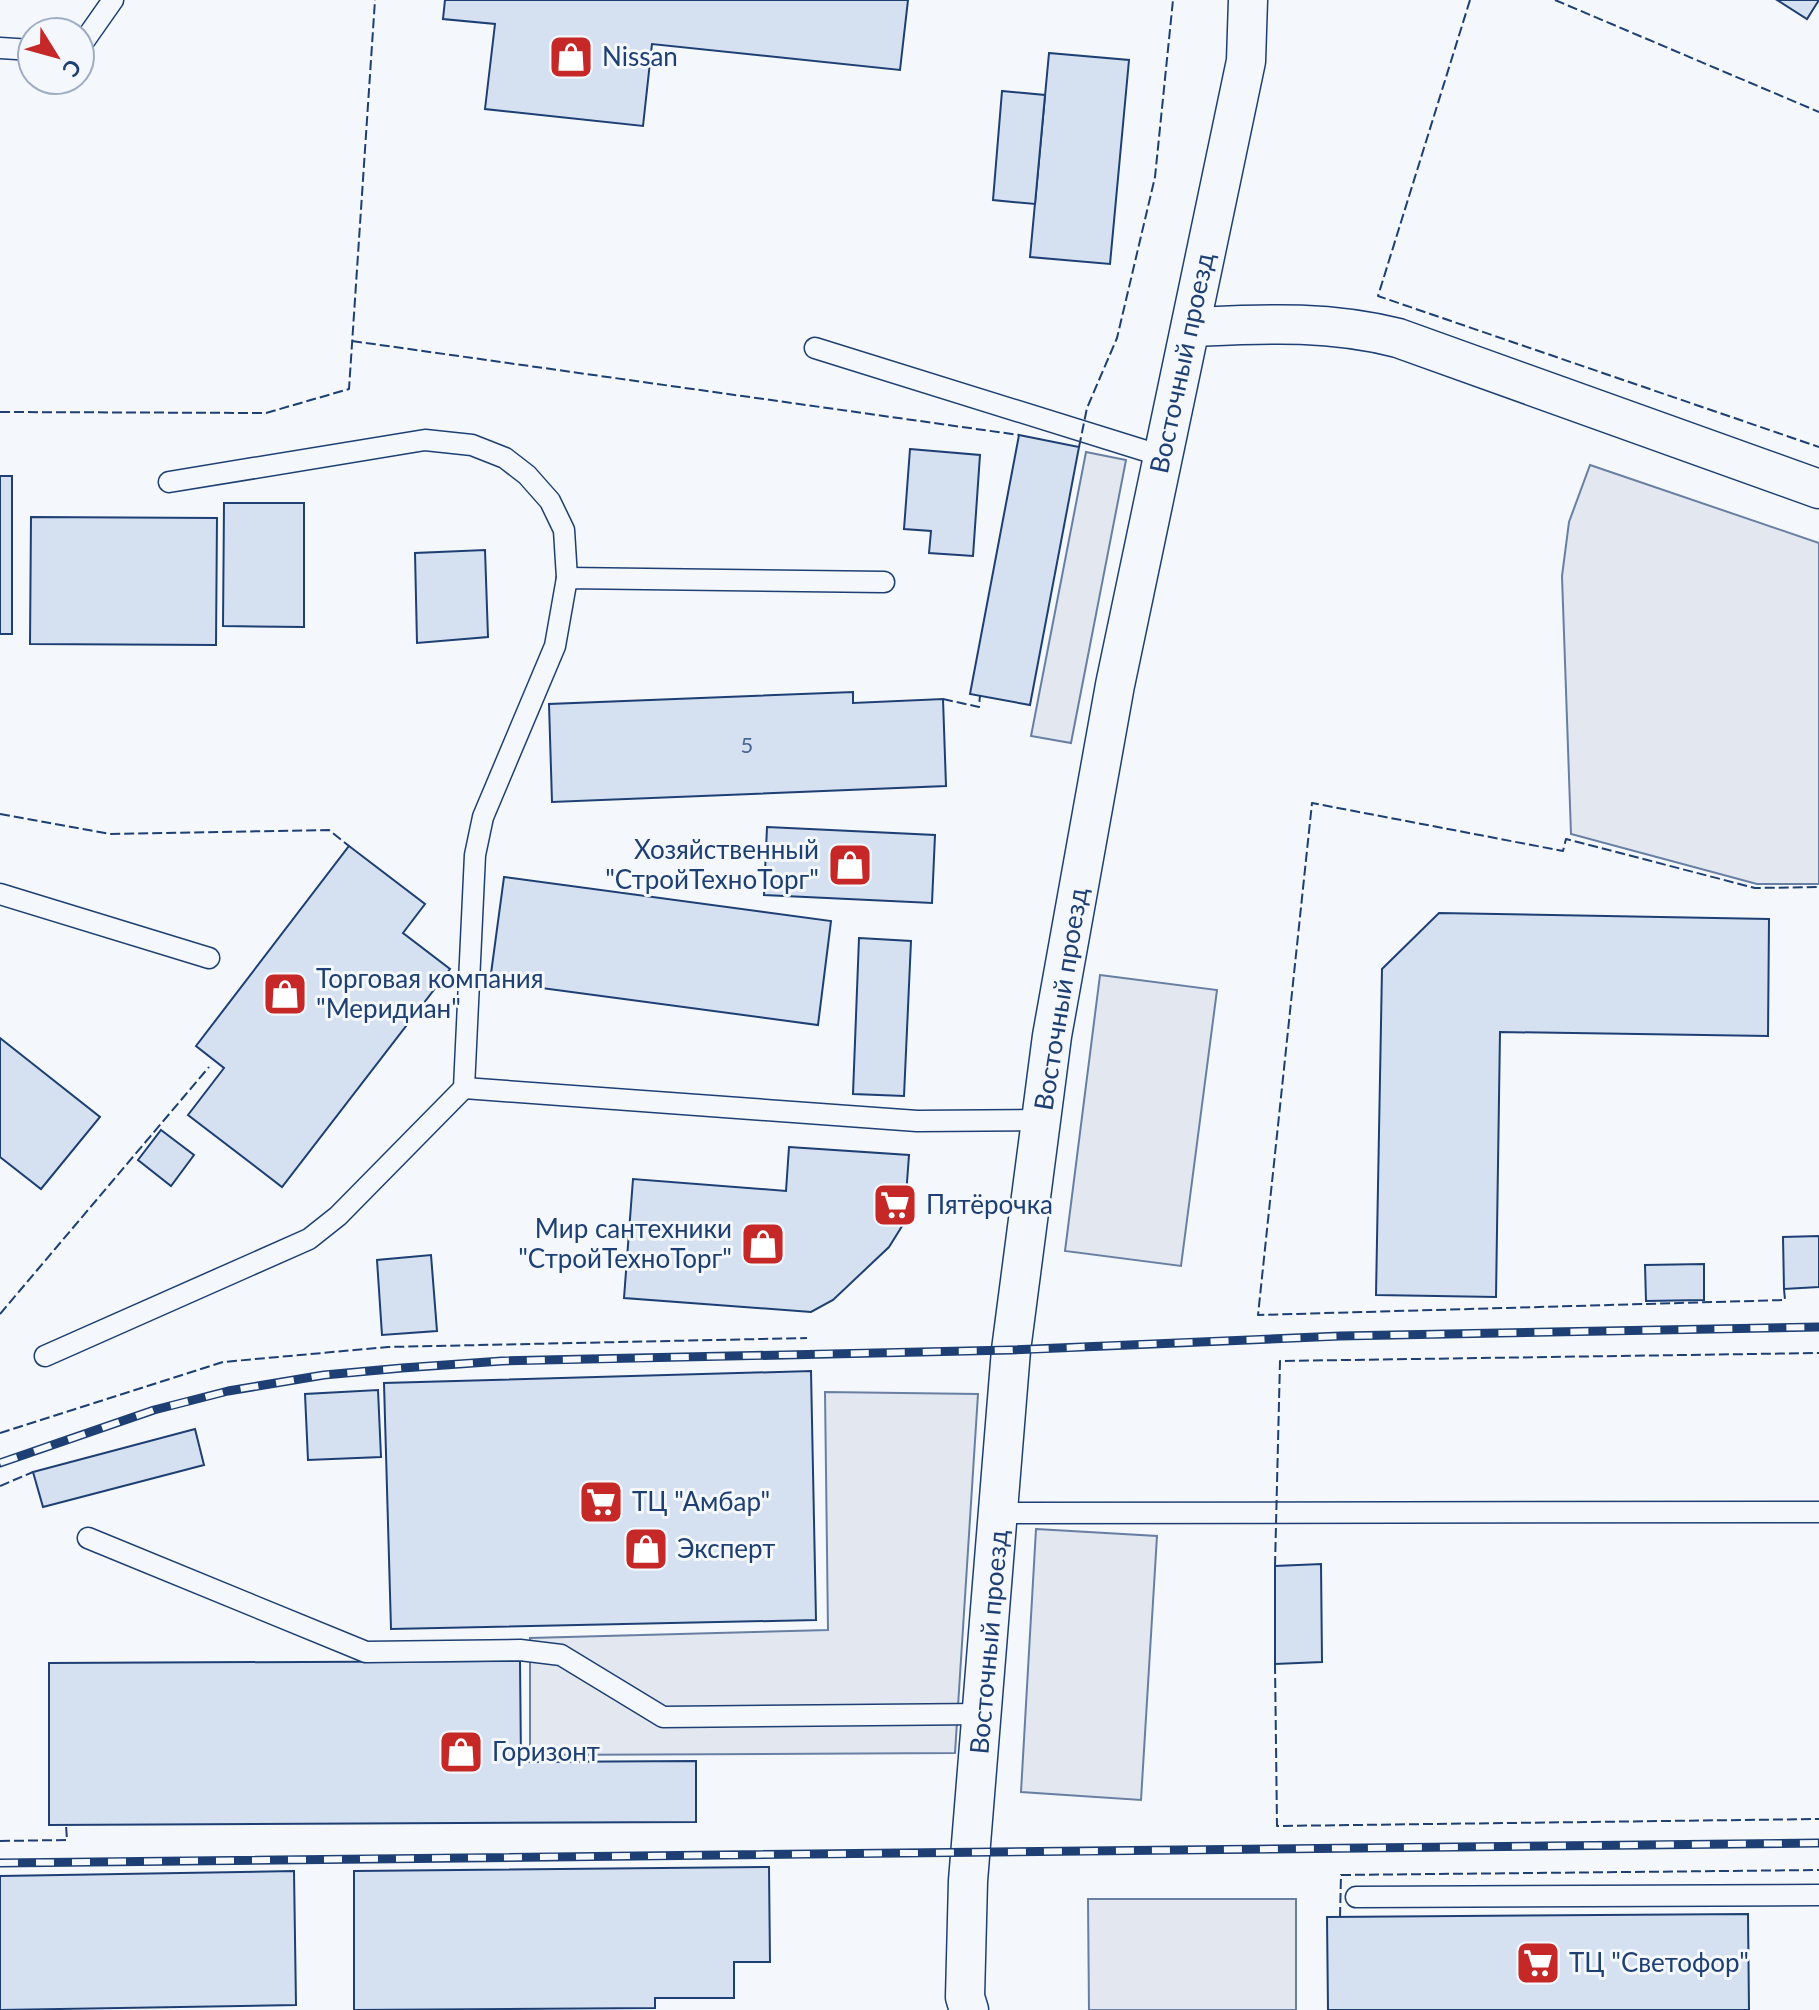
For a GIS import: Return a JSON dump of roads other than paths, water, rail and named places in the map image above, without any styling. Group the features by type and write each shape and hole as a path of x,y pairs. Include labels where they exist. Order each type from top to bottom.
{"street":[{"name":"Восточный проезд","path":"969,2010 965,1997 965,1940 1011,1350 1041,1120 1112,700 1246,61 1248,0"},
{"path":"1191,327 1314,323 1354,327 1398,338 1819,489"}],"lane":[{"path":"96,24 113,0"},
{"path":"815,348 1162,456"},
{"path":"45,1356 309,1239 338,1216 464,1088 475,855 483,817 555,646 567,578 564,530 550,501 527,475 505,458 472,445 425,440 169,482"},
{"path":"567,578 884,582"},
{"path":"0,894 209,958"},
{"path":"464,1088 917,1121 1041,1120"},
{"path":"999,1513 1819,1512"},
{"path":"88,1538 366,1652 520,1650 561,1655 663,1717 983,1714"},
{"path":"1356,1897 1819,1895"}],"railway":[{"path":"0,1463 154,1410 228,1391 324,1375 402,1368 502,1361 1011,1350 1340,1336 1819,1327"},
{"path":"0,1863 1819,1843"}],"place":[{"name":"Nissan","path":"571,57"},
{"name":"Хозяйственный \"СтройТехноТорг\"","path":"850,865"},
{"name":"Торговая компания \"Меридиан\"","path":"285,994"},
{"name":"Пятёрочка","path":"895,1205"},
{"name":"Мир сантехники \"СтройТехноТорг\"","path":"763,1244"},
{"name":"ТЦ \"Амбар\"","path":"601,1502"},
{"name":"Эксперт","path":"646,1549"},
{"name":"Горизонт","path":"461,1752"},
{"name":"ТЦ \"Светофор\"","path":"1538,1963"}]}
